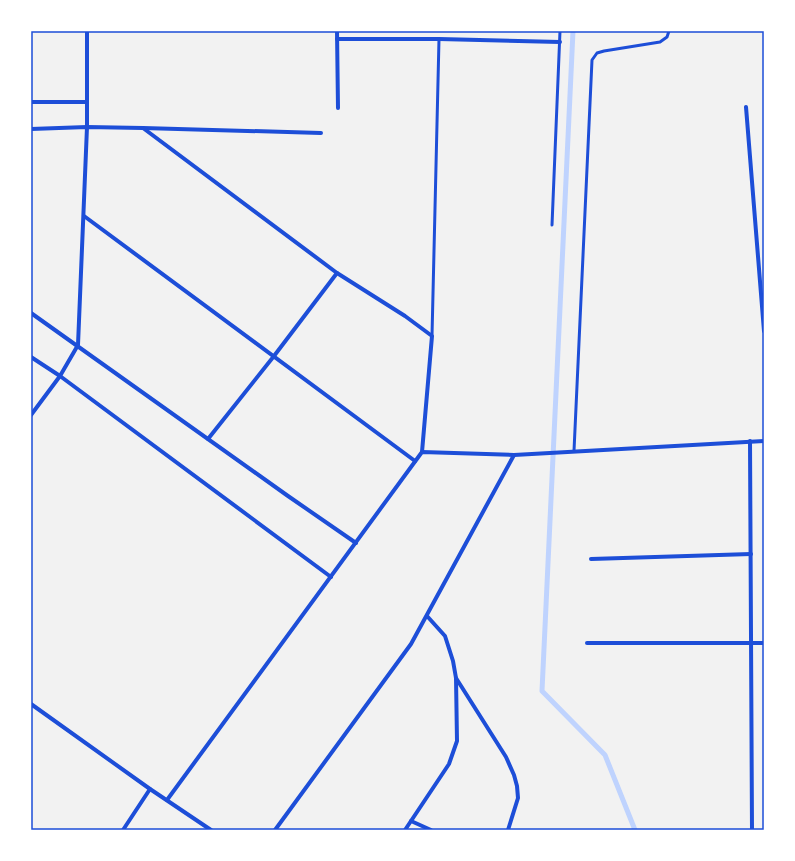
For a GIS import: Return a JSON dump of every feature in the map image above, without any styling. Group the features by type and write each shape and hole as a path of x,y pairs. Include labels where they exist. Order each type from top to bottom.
{"street":[{"path":"31,415 60,376 78,345 87,127 87,31"},
{"path":"337,31 338,108"},
{"path":"337,39 439,39 560,42"},
{"path":"31,102 87,102"},
{"path":"746,107 764,331"},
{"path":"31,129 87,127 321,133"},
{"path":"143,128 337,273 405,316 432,336 422,452 167,800"},
{"path":"84,216 415,461"},
{"path":"208,439 337,273"},
{"path":"31,313 356,543"},
{"path":"31,357 60,376 330,577"},
{"path":"422,452 514,455 546,452 764,441"},
{"path":"750,442 752,830"},
{"path":"275,830 411,644 514,455"},
{"path":"591,559 751,554"},
{"path":"405,830 449,764 457,741 456,678 453,661 445,636 427,616"},
{"path":"587,643 764,643"},
{"path":"456,678 506,757 514,775 518,798 508,830"},
{"path":"31,704 150,789 211,830"},
{"path":"123,830 150,789"},
{"path":"411,821 431,830"}],"lane":[{"path":"552,225 560,31"},
{"path":"574,451 592,60 597,54 604,51 660,42 666,37 669,31"},
{"path":"432,336 439,39"}],"waterway":[{"path":"573,31 542,691 605,755 635,830"}]}
